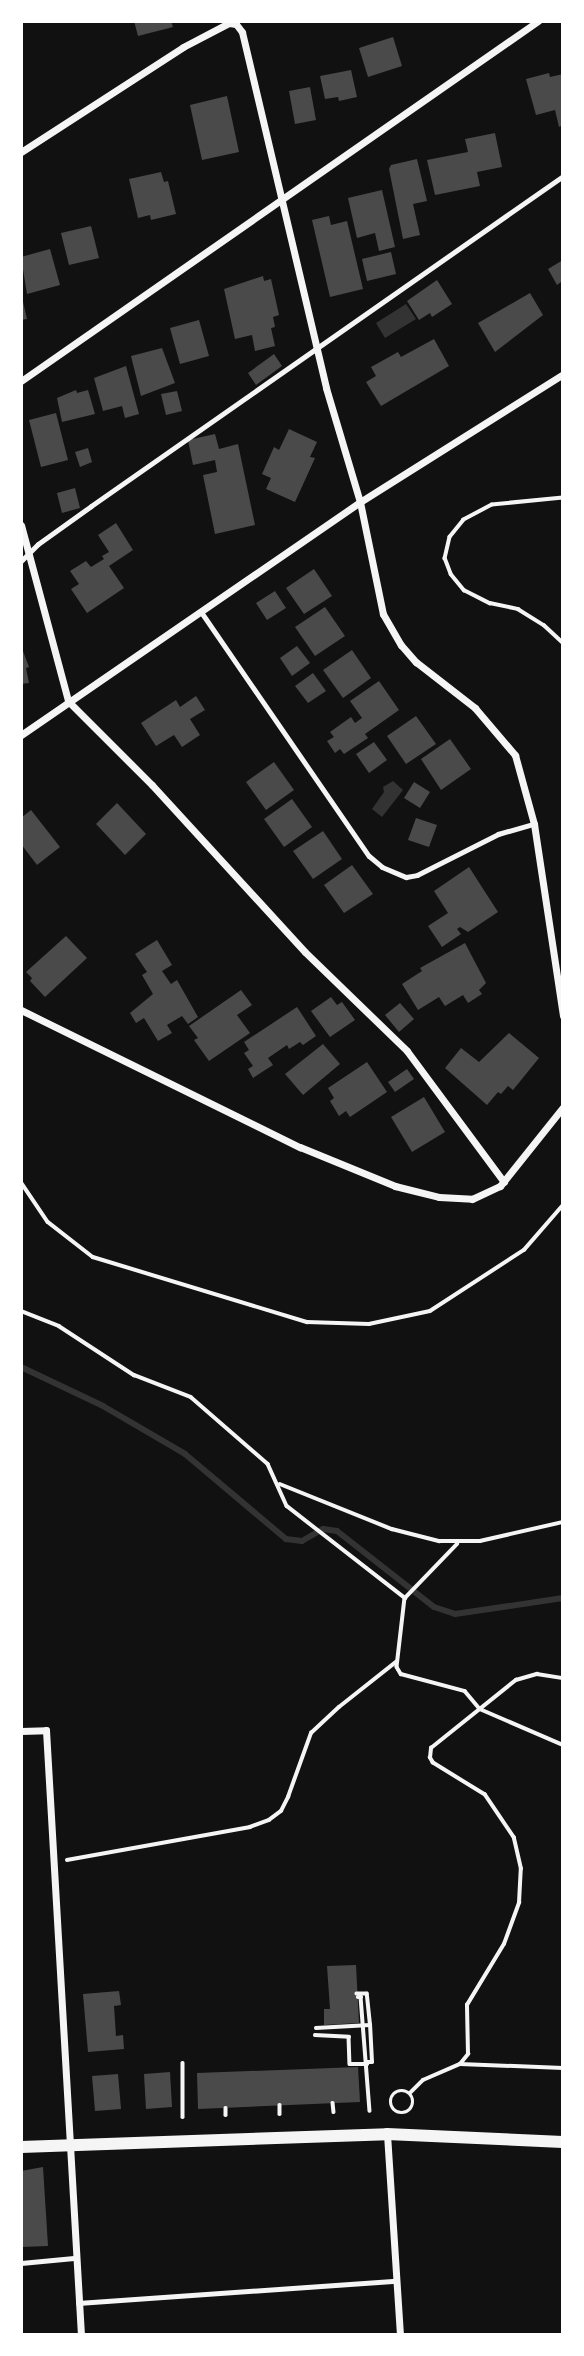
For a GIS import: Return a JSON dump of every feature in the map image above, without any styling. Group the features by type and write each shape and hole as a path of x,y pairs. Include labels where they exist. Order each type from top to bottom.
{"street":[{"path":"21,381 538,21"},
{"path":"21,152 183,47 229,23 236,24 242,32 317,350 360,502 378,593 389,626 416,662 475,708 505,739 522,774 534,824 563,1016"},
{"path":"21,735 360,502 563,374"},
{"path":"21,525 68,702 152,785 305,952 407,1051 504,1182"},
{"path":"21,1010 169,1080 257,1127 395,1186 439,1197 472,1199 504,1182 563,1107"},
{"path":"21,1731 46,1730 81,2335"},
{"path":"387,2134 400,2335"},
{"path":"21,2147 387,2134 563,2142"}],"lane":[{"path":"21,561 91,506 563,176"},
{"path":"201,612 369,856 382,867 406,877 417,875 498,834 534,824"},
{"path":"21,2263 75,2258"},
{"path":"78,2303 396,2281"}],"path":[{"path":"563,498 492,505 464,520 450,537 445,558 451,574 464,590 490,603 518,609 544,625 563,643"},
{"path":"21,1182 48,1223 93,1257 307,1322 369,1324 430,1311 524,1250 563,1205"},
{"path":"21,1311 59,1326 134,1375 191,1397 268,1464 280,1484 288,1506 406,1597"},
{"path":"280,1484 392,1529 457,1544 522,1534 563,1521"},
{"path":"457,1544 406,1597 398,1661 401,1674 464,1692 480,1709 563,1745"},
{"path":"53,1863 250,1827 269,1820 281,1811 288,1797 311,1733 398,1661"},
{"path":"460,2064 468,2054 467,2006 504,1944 519,1903 521,1869 514,1838 485,1795 430,1758 435,1744 516,1680 537,1674 563,1678"},
{"path":"314,2035 349,2037 350,2064 367,2063 372,2062 368,1994 358,1996 361,1997 367,2063 370,2111"},
{"path":"316,2028 370,2025"},
{"path":"329,2027 330,2036"},
{"path":"183,2063 183,2117"},
{"path":"410,2093 423,2080 460,2064 563,2068"},
{"path":"399,2091 410,2093 414,2103 411,2109 402,2113 394,2110 391,2103 393,2096 399,2091"},
{"path":"333,2104 334,2112"},
{"path":"280,2105 280,2114"},
{"path":"226,2108 226,2115"}],"shaded area":[{"path":"406,304 416,319 385,338 376,323"},
{"path":"393,781 403,790 382,817 372,809 384,792 383,787"}],"building":[{"path":"134,21 171,21 173,27 138,36"},
{"path":"393,37 402,66 368,77 359,48"},
{"path":"351,70 357,97 339,101 338,97 325,99 320,76"},
{"path":"549,73 550,77 563,74 563,125 559,127 555,110 536,115 526,79"},
{"path":"310,87 316,120 295,124 289,91"},
{"path":"227,96 239,152 202,160 190,105"},
{"path":"495,133 502,167 477,172 480,186 435,195 427,160 468,152 465,139"},
{"path":"417,159 427,201 413,204 420,235 403,239 389,169 391,165"},
{"path":"161,172 164,182 168,181 176,214 151,220 150,215 138,218 129,179"},
{"path":"382,190 395,247 379,251 375,233 357,238 348,198"},
{"path":"329,216 331,225 347,221 363,289 330,297 312,220"},
{"path":"91,226 99,258 69,265 61,233"},
{"path":"50,249 60,285 27,294 21,257"},
{"path":"391,252 396,274 367,281 362,259"},
{"path":"563,260 563,286 561,282 557,285 548,269"},
{"path":"263,276 264,281 271,279 279,315 273,317 275,327 271,328 275,346 255,351 252,335 235,339 224,289"},
{"path":"437,280 452,304 432,317 430,313 419,320 407,301"},
{"path":"21,293 27,319 21,320"},
{"path":"530,293 543,315 495,352 478,323"},
{"path":"199,320 209,356 180,364 170,328"},
{"path":"434,339 449,366 381,406 366,382 376,376 371,367 398,352 401,357"},
{"path":"162,348 175,383 141,396 131,356"},
{"path":"274,354 282,366 256,385 248,373"},
{"path":"126,366 139,414 125,418 122,406 103,411 94,378"},
{"path":"76,390 77,393 88,390 95,414 62,422 57,398"},
{"path":"177,391 182,411 166,415 161,394"},
{"path":"56,413 68,460 41,467 29,420"},
{"path":"289,429 317,442 310,457 315,458 295,502 266,489 271,478 262,474 274,447 279,450"},
{"path":"215,434 219,449 238,444 255,525 215,534 203,475 217,472 215,460 193,465 188,440"},
{"path":"88,448 92,462 80,467 75,452"},
{"path":"75,488 80,508 62,513 57,493"},
{"path":"116,523 133,550 109,566 124,588 87,613 71,589 79,584 70,571 86,561 91,567 104,559 102,556 109,552 98,535"},
{"path":"314,569 332,596 304,614 286,588"},
{"path":"275,591 286,608 267,620 256,603"},
{"path":"325,607 345,636 315,656 295,627"},
{"path":"21,646 29,667 26,668 29,683 21,684"},
{"path":"297,646 310,663 292,676 280,658"},
{"path":"352,650 371,678 343,698 323,670"},
{"path":"313,673 326,691 308,703 295,686"},
{"path":"379,681 399,710 365,734 368,738 344,754 340,749 335,753 327,741 334,737 330,732 351,717 355,723 362,718 350,701"},
{"path":"196,696 205,710 190,719 200,735 182,747 174,735 156,746 141,723 176,700 180,707"},
{"path":"416,716 436,744 406,764 387,736"},
{"path":"450,739 471,769 441,790 421,759"},
{"path":"374,742 387,760 369,773 356,754"},
{"path":"274,762 294,790 266,810 246,782"},
{"path":"414,782 430,792 420,808 404,798"},
{"path":"292,799 312,827 284,847 264,819"},
{"path":"117,803 146,834 125,855 96,824"},
{"path":"31,810 60,847 37,865 21,844 21,818"},
{"path":"416,818 437,825 429,847 408,840"},
{"path":"323,831 342,859 313,879 293,851"},
{"path":"352,865 373,894 344,913 324,885"},
{"path":"469,867 498,912 468,932 460,927 457,929 461,934 442,947 428,926 448,913 434,891"},
{"path":"66,936 87,958 45,997 30,981 32,978 26,972"},
{"path":"157,940 172,965 162,971 171,984 177,980 198,1017 188,1024 182,1016 167,1025 172,1033 158,1041 144,1018 136,1023 130,1013 153,994 142,975 147,972 135,954"},
{"path":"465,943 486,983 479,990 482,994 468,1003 463,995 445,1006 439,997 418,1010 402,984 422,971 420,968"},
{"path":"241,990 252,1005 237,1015 250,1033 209,1061 194,1040 198,1038 189,1026"},
{"path":"331,997 337,1005 342,1002 355,1020 330,1037 311,1011"},
{"path":"400,1003 414,1019 399,1032 385,1015"},
{"path":"297,1007 316,1036 303,1045 300,1042 289,1049 287,1045 268,1058 273,1065 253,1078 248,1069 253,1066 244,1053 249,1050 244,1042"},
{"path":"509,1033 539,1058 513,1090 508,1086 501,1094 498,1092 487,1105 445,1068 461,1048 479,1062"},
{"path":"323,1044 340,1064 303,1095 285,1074"},
{"path":"367,1062 387,1092 350,1117 346,1111 339,1116 330,1101 334,1098 328,1088"},
{"path":"407,1069 414,1079 395,1092 388,1082"},
{"path":"424,1097 445,1132 412,1152 391,1117"},
{"path":"356,1965 359,2023 324,2025 324,2009 330,2009 327,1966"},
{"path":"119,1991 121,2005 114,2006 116,2036 123,2035 124,2049 88,2052 83,1994"},
{"path":"358,2067 360,2102 198,2109 197,2073"},
{"path":"170,2072 172,2107 146,2109 144,2074"},
{"path":"118,2074 121,2109 95,2111 92,2076"},
{"path":"43,2167 48,2246 21,2247 21,2171"}],"waterway":[{"path":"21,1367 103,1406 185,1454 286,1539 302,1541 323,1529 337,1531 434,1607 455,1614 563,1598"}]}
